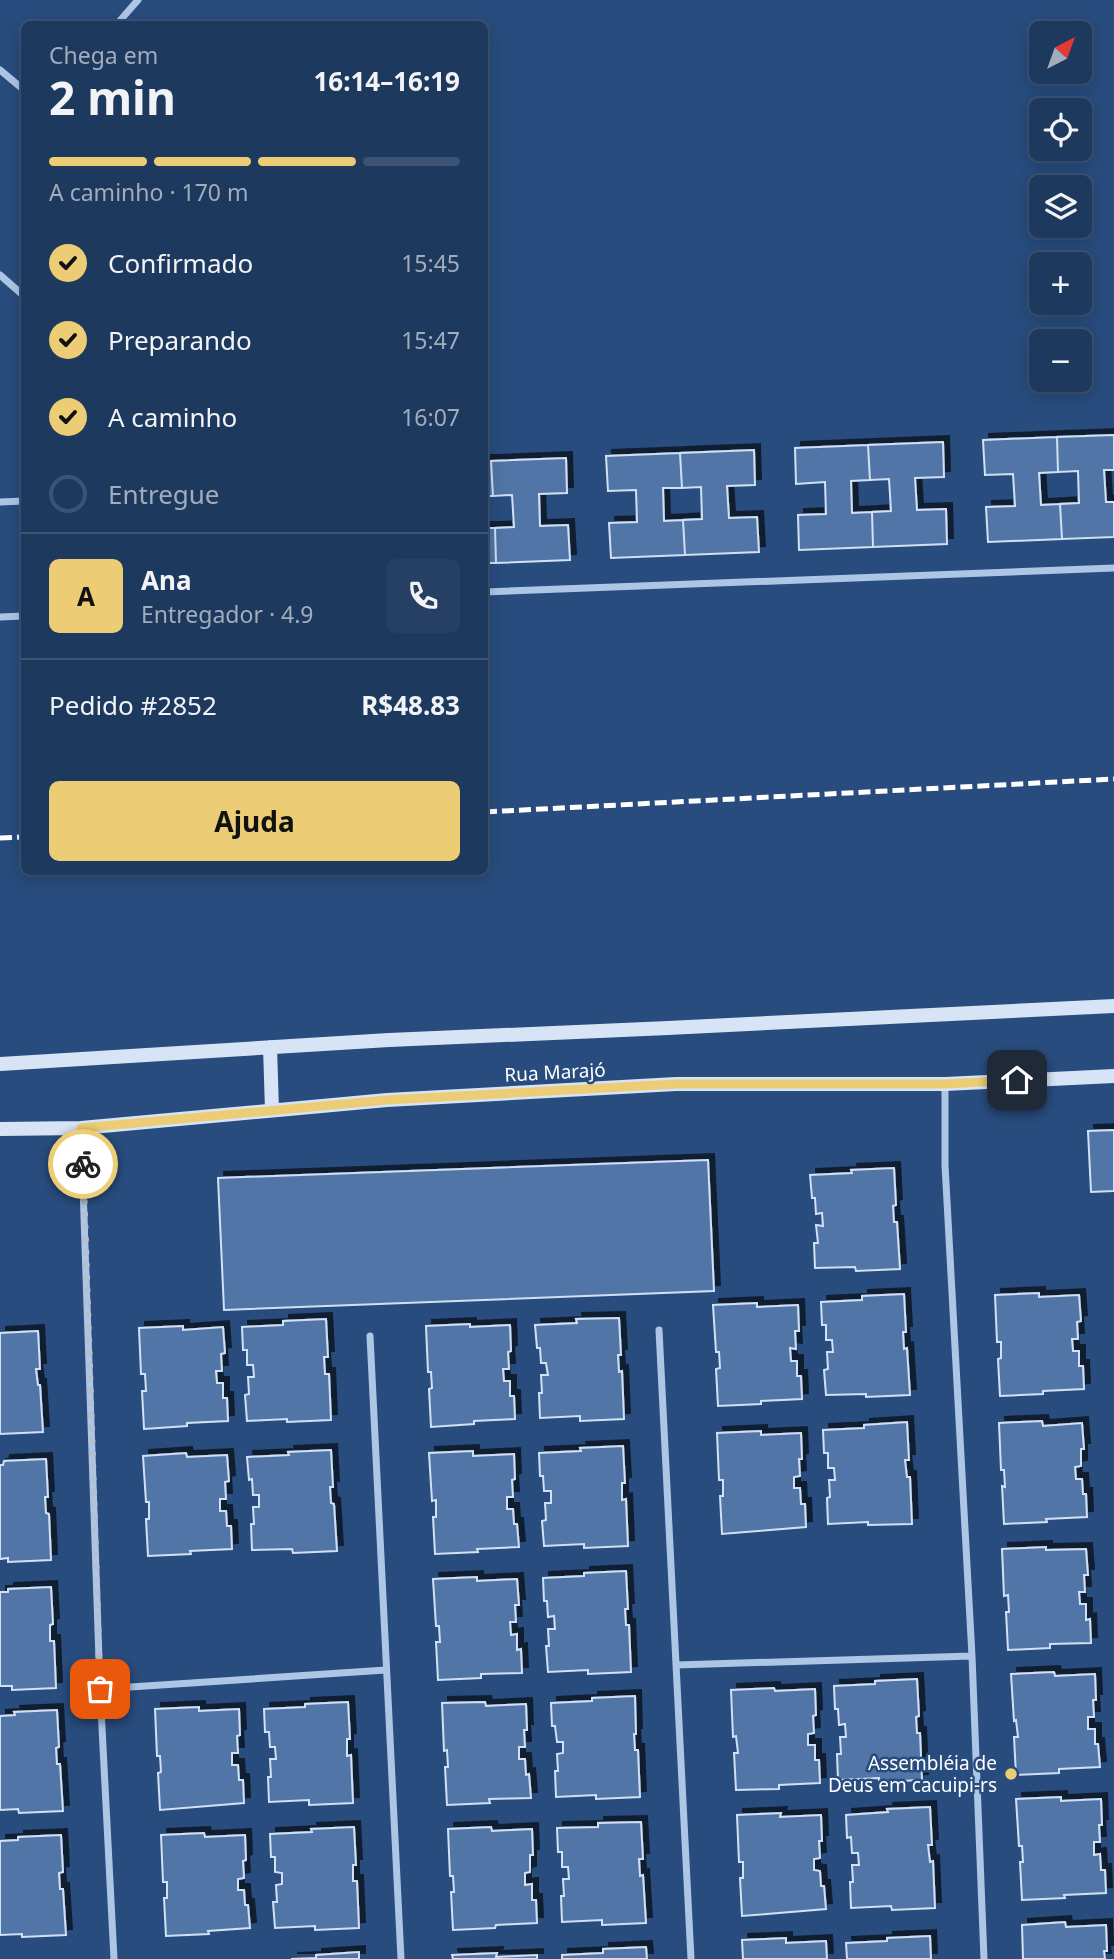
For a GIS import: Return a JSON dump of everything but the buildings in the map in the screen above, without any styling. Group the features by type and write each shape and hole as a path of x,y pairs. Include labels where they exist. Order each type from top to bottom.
{"street":[{"path":"120,21 138,0"},
{"path":"0,70 21,88"},
{"path":"0,275 21,293"},
{"path":"0,502 21,501"},
{"path":"488,592 1114,568"},
{"path":"0,617 21,616"},
{"name":"Rua Marajó","path":"0,1064 270,1047 1114,1006"},
{"path":"270,1047 272,1110"},
{"name":"Rua Marajó","path":"0,1129 81,1128 387,1100 676,1084 945,1084 1114,1076"},
{"path":"945,1084 945,1165 972,1656 984,1959"},
{"path":"81,1128 100,1689 114,1959"},
{"path":"659,1331 691,1959"},
{"path":"370,1336 401,1959"},
{"path":"677,1665 972,1656"},
{"path":"100,1689 386,1670"}],"railway":[{"path":"488,812 1114,779"},
{"path":"0,838 21,837"}],"way so far":[{"path":"83,1164 100,1689"}],"place":[{"name":"Assembléia de Deus em cacuipi-rs","path":"1011,1774"}],"route":[{"path":"83,1164 81,1128 387,1100 676,1084 945,1084 1017,1080"}]}
